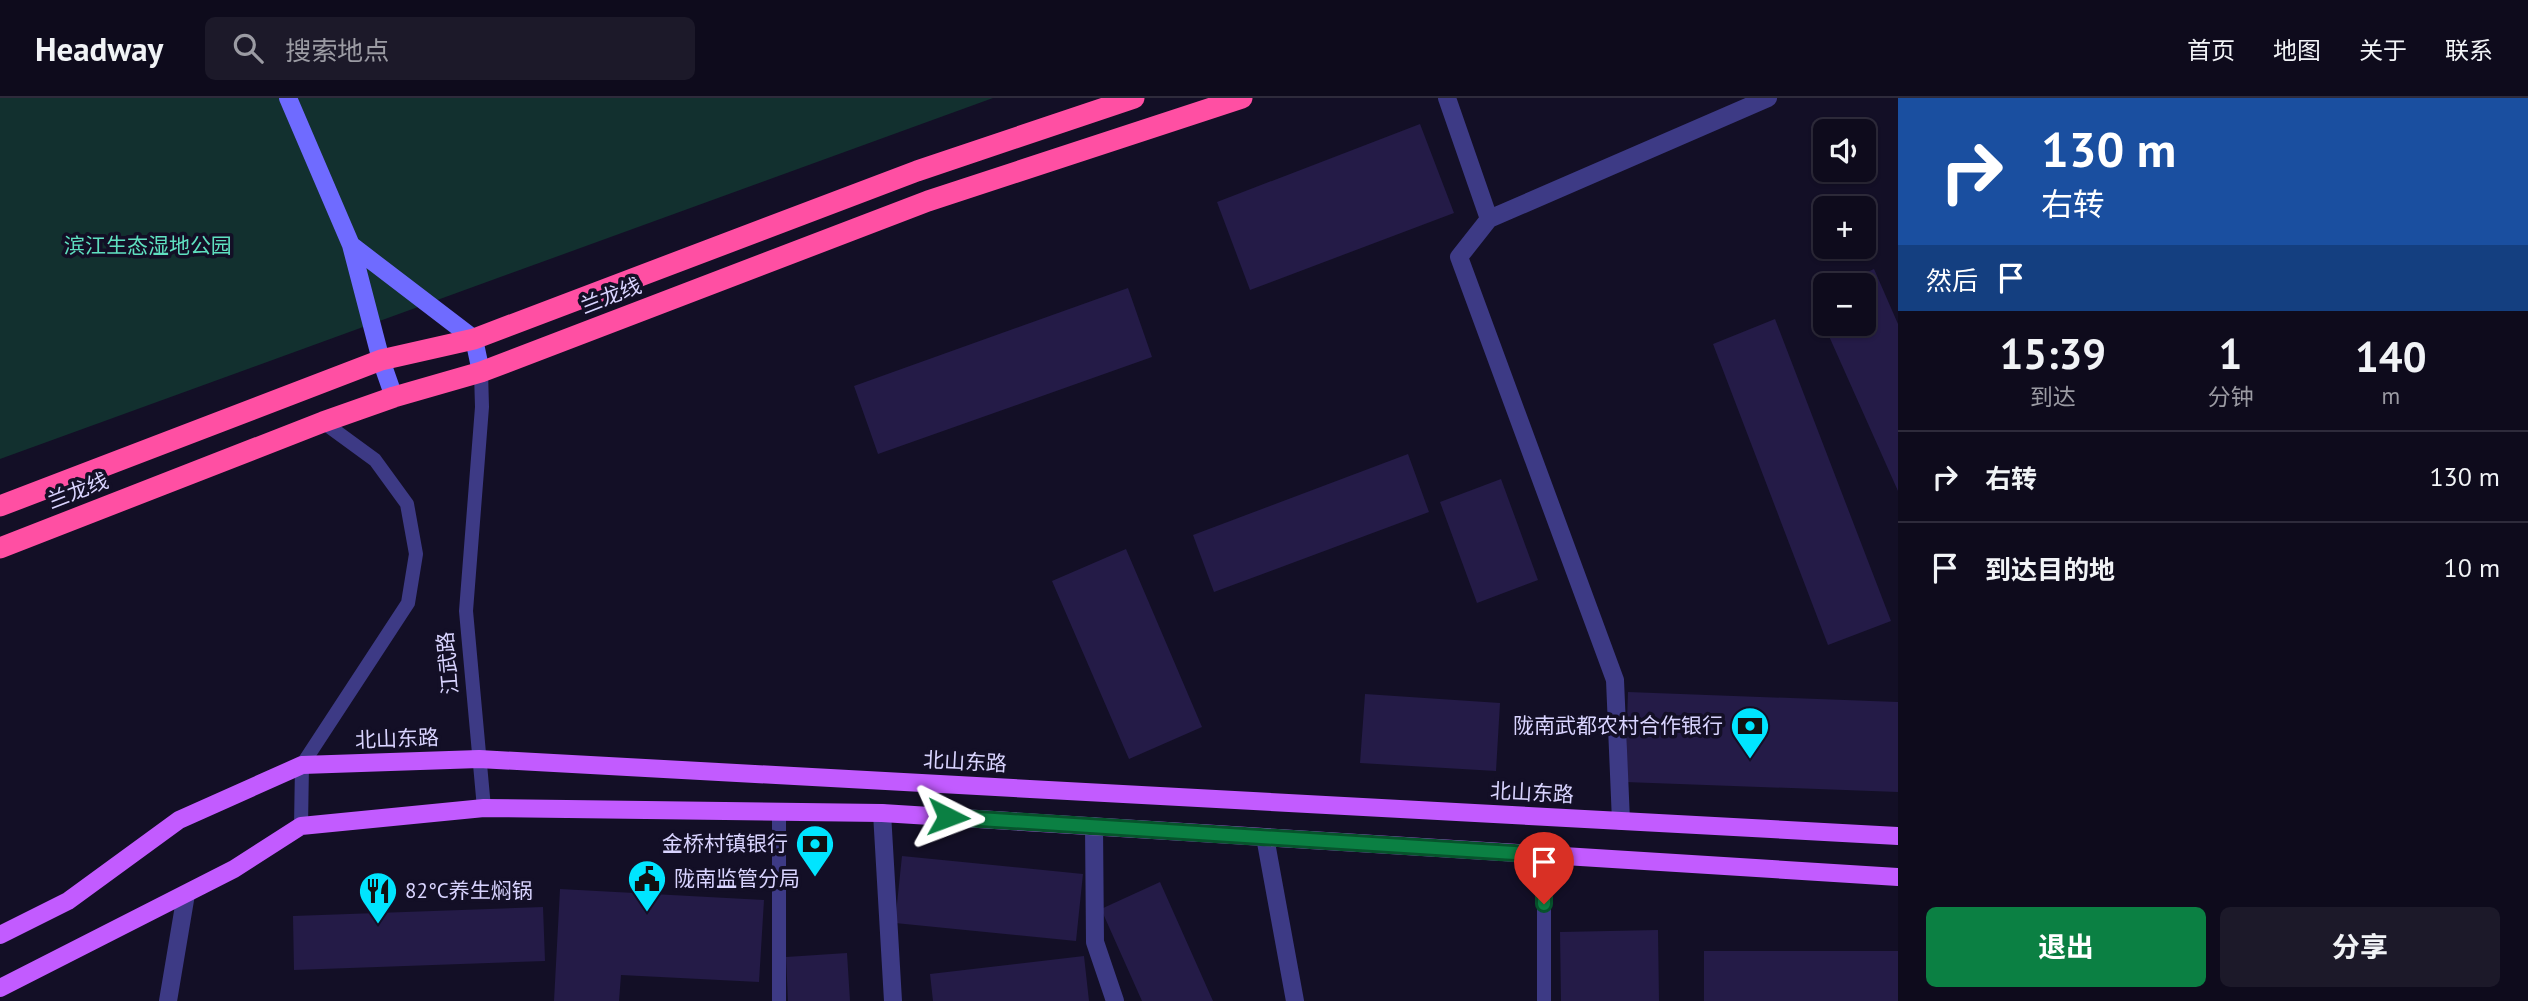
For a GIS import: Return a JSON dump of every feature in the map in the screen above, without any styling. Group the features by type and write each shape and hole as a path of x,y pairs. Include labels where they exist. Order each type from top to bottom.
{"highway":[{"name":"兰龙线","path":"0,506 381,360 474,339 917,171 1134,98"},
{"name":"兰龙线","path":"0,548 323,422 394,397 481,372 928,201 1242,98"}],"main road":[{"path":"288,98 351,245 381,360 394,397"},
{"path":"351,245 474,339 481,372"},
{"name":"北山东路","path":"0,935 68,901 179,820 302,765 479,759 1898,836"},
{"path":"0,988 234,869 301,826 484,808 882,813 1898,877"}],"street":[{"path":"1447,98 1489,219"},
{"path":"1621,821 1615,680 1459,257 1489,219 1768,98"},
{"path":"882,813 893,1001"},
{"path":"1094,826 1094,942 1115,1001"},
{"path":"1265,837 1295,1001"},
{"path":"168,1001 186,894"}],"lane":[{"name":"江武路","path":"481,372 482,407 466,611 484,808"},
{"path":"301,826 302,765 408,603 416,554 407,504 375,460 323,422"},
{"path":"779,812 779,1001"},
{"path":"1544,855 1544,1001"}],"green space":[{"name":"滨江生态湿地公园","path":"0,98 993,98 0,459"}],"building":[{"path":"1420,124 1454,213 1250,290 1217,202"},
{"path":"1876,274 1898,324 1898,491 1829,336 1876,336"},
{"path":"1128,288 1152,357 878,454 854,386"},
{"path":"1775,319 1891,621 1828,645 1713,344"},
{"path":"1408,454 1429,512 1214,592 1193,535"},
{"path":"1501,479 1538,580 1477,603 1440,502"},
{"path":"1126,549 1202,727 1129,759 1052,581"},
{"path":"1628,692 1898,702 1898,792 1625,782"},
{"path":"1365,694 1500,703 1496,771 1360,763"},
{"path":"902,856 1083,874 1076,941 895,923"},
{"path":"1160,882 1213,1001 1142,1001 1101,909"},
{"path":"560,889 764,900 759,982 621,975 619,1001 554,1001"},
{"path":"543,907 545,961 294,970 293,916"},
{"path":"1658,930 1659,1001 1561,1001 1560,932"},
{"path":"1704,951 1898,951 1898,1001 1704,1001"},
{"path":"847,953 850,1001 788,1001 786,957"},
{"path":"1084,956 1089,1001 933,1001 930,974"}],"place":[{"name":"陇南武都农村合作银行","path":"1750,760"},
{"name":"金桥村镇银行","path":"815,878"},
{"name":"陇南监管分局","path":"647,913"},
{"name":"82°C养生焖锅","path":"378,925"}],"route":[{"path":"948,817 1544,855 1544,904"}]}
